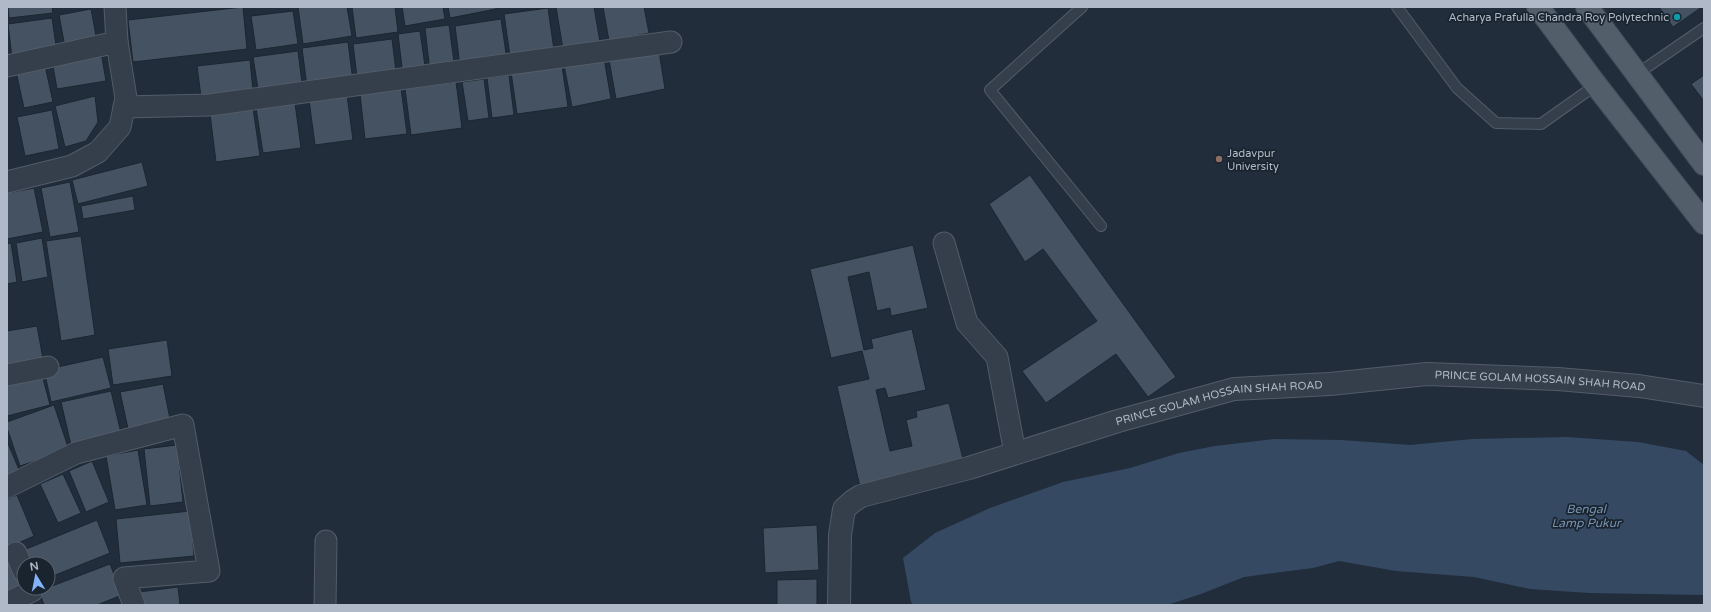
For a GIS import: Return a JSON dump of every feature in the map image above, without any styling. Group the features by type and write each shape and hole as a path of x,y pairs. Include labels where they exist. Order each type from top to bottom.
{"main road":[{"path":"1538,7 1596,85 1704,223"},
{"path":"1587,7 1704,164"}],"street":[{"path":"7,182 72,166 98,152 120,127 126,98 117,42 115,7"},
{"path":"7,66 117,42"},
{"path":"124,107 210,105 671,42"},
{"path":"944,243 967,323 997,357 1015,453"},
{"path":"7,375 48,367"},
{"name":"PRINCE GOLAM HOSSAIN SHAH ROAD","path":"839,605 840,535 844,509 861,496 969,468 1118,422 1234,389 1330,384 1427,374 1558,379 1639,386 1704,396"},
{"path":"7,487 76,453 183,425 209,571 124,578 134,605"},
{"path":"325,605 326,541"},
{"path":"7,603 19,596"}],"lane":[{"path":"1082,7 990,90 1101,226"},
{"path":"1397,7 1457,88 1496,123 1541,124 1596,85"},
{"path":"1637,74 1704,28"}],"water":[{"name":"Bengal Lamp Pukur","path":"1567,437 1638,442 1686,451 1704,465 1704,595 1589,593 1530,589 1474,577 1396,571 1339,561 1313,568 1244,577 1201,594 1167,605 913,605 911,602 903,558 935,533 990,508 1063,482 1130,468 1179,453 1215,446 1275,439 1342,440 1410,445 1472,439"}],"building":[{"path":"8,7 52,7 53,13 9,18"},
{"path":"243,7 247,49 133,62 128,20"},
{"path":"298,7 347,7 352,36 303,44"},
{"path":"352,7 395,7 398,32 356,38"},
{"path":"402,7 443,7 445,19 405,26"},
{"path":"448,7 496,7 496,9 450,18"},
{"path":"556,7 594,7 600,42 563,49"},
{"path":"603,7 644,7 649,33 609,41"},
{"name":"Acharya Prafulla Chandra Roy Polytechnic","path":"1659,7 1702,7 1673,27"},
{"path":"548,8 554,50 510,56 504,14"},
{"path":"91,9 97,41 65,47 59,15"},
{"path":"293,11 298,44 256,50 251,16"},
{"path":"52,18 57,52 12,58 8,24"},
{"path":"501,19 507,60 460,66 455,26"},
{"path":"449,25 455,69 430,72 425,28"},
{"path":"420,31 426,73 403,76 398,34"},
{"path":"392,39 396,71 357,77 353,44"},
{"path":"348,42 353,81 307,87 302,48"},
{"path":"298,51 302,83 258,89 253,57"},
{"path":"659,51 665,89 616,99 609,60"},
{"path":"101,52 106,81 57,89 52,61"},
{"path":"604,58 611,99 572,107 564,65"},
{"path":"250,60 253,91 201,97 197,66"},
{"path":"44,61 53,102 24,108 15,67"},
{"path":"562,66 568,107 517,114 511,72"},
{"path":"509,75 514,115 492,118 487,78"},
{"path":"1704,75 1704,101 1691,84"},
{"path":"484,79 489,118 468,121 462,82"},
{"path":"456,82 462,128 411,135 405,89"},
{"path":"401,88 407,134 365,139 360,94"},
{"path":"347,95 353,140 315,145 309,100"},
{"path":"95,96 98,122 86,141 65,147 55,106"},
{"path":"295,103 301,148 263,153 256,108"},
{"path":"253,108 260,156 216,162 210,114"},
{"path":"52,110 59,149 25,156 17,117"},
{"path":"142,162 148,186 78,204 72,180"},
{"path":"1030,175 1176,377 1148,397 1116,354 1046,403 1022,371 1097,321 1043,249 1025,262 989,204"},
{"path":"70,182 79,232 50,237 41,188"},
{"path":"34,188 43,232 7,239 7,193"},
{"path":"133,196 135,210 83,219 81,206"},
{"path":"81,236 95,335 61,341 46,241"},
{"path":"42,238 48,277 22,282 16,243"},
{"path":"11,243 17,282 7,284 7,244"},
{"path":"913,245 928,308 891,316 890,308 877,311 869,272 848,277 864,350 873,348 871,339 912,329 926,390 888,398 885,388 876,390 890,451 912,446 906,420 917,417 916,411 949,403 964,463 860,487 837,386 869,379 862,351 831,358 810,269"},
{"path":"37,326 43,359 7,366 7,331"},
{"path":"167,340 172,376 113,385 108,349"},
{"path":"103,357 111,388 51,402 44,370"},
{"path":"41,371 50,405 7,416 7,380"},
{"path":"163,384 171,424 129,433 120,392"},
{"path":"111,391 121,433 71,445 61,402"},
{"path":"54,405 69,450 20,466 7,428 7,422"},
{"path":"7,441 20,472 7,477"},
{"path":"177,445 183,502 150,506 144,449"},
{"path":"138,450 147,505 115,510 106,456"},
{"path":"92,461 109,502 86,512 69,471"},
{"path":"63,474 81,513 58,523 40,484"},
{"path":"17,495 34,536 7,548 7,499"},
{"path":"190,511 194,556 120,563 116,519"},
{"path":"97,520 110,553 56,575 56,556 21,556 19,552"},
{"path":"817,525 819,570 765,573 763,528"},
{"path":"7,558 16,570 16,591 7,595"},
{"path":"110,564 122,595 97,605 44,605 41,596 56,596 56,585"},
{"path":"817,579 817,605 777,605 777,580"},
{"path":"178,587 180,605 141,605 139,592"}],"place":[{"name":"Acharya Prafulla Chandra Roy Polytechnic","path":"1677,17"},
{"name":"Jadavpur University","path":"1219,159"}]}
